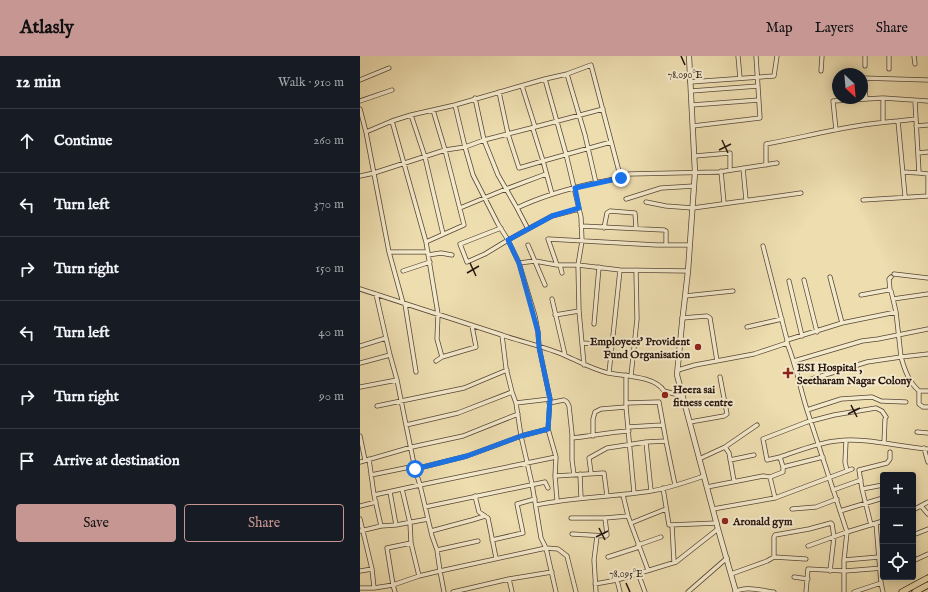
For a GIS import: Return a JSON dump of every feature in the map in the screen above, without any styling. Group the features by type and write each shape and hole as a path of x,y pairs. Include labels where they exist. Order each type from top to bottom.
{"main road":[{"path":"902,592 928,578"},
{"path":"915,592 928,585"}],"street":[{"path":"689,56 695,172 688,271 677,375 736,592 748,589 774,592"},
{"path":"738,56 740,78"},
{"path":"693,126 760,118 756,56"},
{"path":"690,82 774,76 777,56"},
{"path":"821,71 822,56"},
{"path":"865,56 865,66"},
{"path":"889,56 889,69"},
{"path":"914,56 915,64"},
{"path":"366,132 411,115 455,105 474,98 567,74 591,65 621,178"},
{"path":"360,80 389,68"},
{"path":"567,74 588,147 596,183"},
{"path":"868,78 928,80"},
{"path":"545,79 559,126 579,208 582,240 578,265 579,311 584,365"},
{"path":"522,86 552,194"},
{"path":"691,91 758,86"},
{"path":"360,101 392,90"},
{"path":"499,92 508,134 519,168 588,147 611,142"},
{"path":"474,98 484,140 498,175 528,229"},
{"path":"883,98 883,122"},
{"path":"868,99 883,98 928,101"},
{"path":"692,105 760,100"},
{"path":"915,101 919,173"},
{"path":"833,104 836,130"},
{"path":"455,105 464,146 473,175 519,263 535,316 539,347 550,401 548,429 556,457 555,476 557,500"},
{"path":"360,176 374,173 445,150 534,128 556,120 602,108"},
{"path":"360,109 366,132 389,252 404,304 416,372"},
{"path":"426,242 464,225 433,110"},
{"path":"411,115 425,157 443,234"},
{"path":"766,164 766,144 883,122 916,119"},
{"path":"392,121 405,162 426,242 438,314 437,339 442,356"},
{"path":"898,121 905,196"},
{"path":"916,126 928,125"},
{"path":"918,153 928,152"},
{"path":"695,156 730,153 730,170"},
{"path":"517,208 552,194 621,178 629,174 721,171 777,163"},
{"path":"743,168 746,200"},
{"path":"721,171 724,203"},
{"path":"863,200 905,196 928,196 928,174 903,172"},
{"path":"460,208 546,174"},
{"path":"626,199 661,188 694,186"},
{"path":"646,202 666,206 693,208 801,193"},
{"path":"501,228 460,243 466,261 485,254 552,216 579,208"},
{"path":"604,228 607,213 610,211 635,213 636,228"},
{"path":"581,226 665,230 666,245"},
{"path":"562,273 548,239 690,245"},
{"path":"528,245 545,285"},
{"path":"763,246 799,383 847,532 844,560 844,592"},
{"path":"389,252 441,253 452,255"},
{"path":"519,263 535,261 558,265 578,265 620,270 688,271"},
{"path":"403,271 430,262"},
{"path":"594,324 599,267"},
{"path":"609,373 620,270"},
{"path":"631,376 637,319 636,270"},
{"path":"928,278 893,276 889,279 890,290 896,312 901,357 909,379 920,391 919,404 923,408 928,407"},
{"path":"830,277 842,323"},
{"path":"804,280 818,332"},
{"path":"789,281 802,336"},
{"path":"360,289 565,355 584,365 609,373 631,376 661,386 664,391 682,396"},
{"path":"862,295 890,290"},
{"path":"685,296 733,291"},
{"path":"376,294 402,402 415,467 437,550 444,592"},
{"path":"893,299 928,294"},
{"path":"552,299 565,355"},
{"path":"555,315 579,311"},
{"path":"678,370 695,365 754,354 842,323 896,312"},
{"path":"682,318 707,316 710,318 717,361"},
{"path":"747,327 782,319"},
{"path":"436,361 442,356 476,347 472,326"},
{"path":"794,361 862,341 928,329"},
{"path":"502,335 507,370 516,404 521,436 535,499 541,538 546,548 556,592"},
{"path":"360,346 386,338"},
{"path":"583,343 611,345"},
{"path":"799,383 868,362 928,354"},
{"path":"360,363 390,355"},
{"path":"377,406 464,388 507,370"},
{"path":"626,375 626,405 634,493"},
{"path":"690,422 724,416 727,414 720,378"},
{"path":"360,387 397,380"},
{"path":"920,391 928,391"},
{"path":"406,425 458,413 512,392"},
{"path":"807,410 841,399 872,397 881,402 906,402"},
{"path":"516,404 564,400 567,402 569,406 574,475"},
{"path":"594,436 593,419 595,412 601,409 626,405 658,402 675,485"},
{"path":"884,443 885,418 882,411 876,408 834,415 811,421 763,439 767,460 819,445 837,441 846,441 884,443 926,448 928,462"},
{"path":"360,462 462,436 518,414"},
{"path":"572,438 662,425"},
{"path":"699,459 725,447 757,425"},
{"path":"371,475 467,456 521,436 548,429"},
{"path":"917,432 928,433"},
{"path":"360,436 371,475 381,526"},
{"path":"591,473 590,458 607,448 646,442 666,441"},
{"path":"846,441 845,462 847,471"},
{"path":"646,442 651,491"},
{"path":"725,447 729,453 734,481"},
{"path":"871,525 859,470 887,463 890,459 890,452"},
{"path":"730,460 754,455"},
{"path":"374,495 556,457"},
{"path":"707,486 763,476 770,477 783,472 780,457"},
{"path":"783,467 823,457"},
{"path":"713,509 775,498 852,469"},
{"path":"555,476 604,473 607,496"},
{"path":"580,474 581,498"},
{"path":"536,505 557,500 624,495 651,491 704,476"},
{"path":"770,477 775,498"},
{"path":"833,490 861,480"},
{"path":"425,507 532,484 545,482 548,488"},
{"path":"862,489 880,486"},
{"path":"663,488 669,525 717,523"},
{"path":"402,489 410,523 411,543 419,576"},
{"path":"390,492 396,525"},
{"path":"624,495 628,516 648,570"},
{"path":"475,496 479,512 488,518 496,558"},
{"path":"492,540 523,533 518,504 535,499"},
{"path":"792,509 816,507 836,499"},
{"path":"840,511 880,499"},
{"path":"360,506 376,502"},
{"path":"916,508 928,502"},
{"path":"921,506 928,514"},
{"path":"631,523 666,510"},
{"path":"431,531 485,516"},
{"path":"572,518 628,516"},
{"path":"572,534 606,536 605,518"},
{"path":"360,519 372,569 374,588"},
{"path":"362,531 381,526 410,523 428,519"},
{"path":"808,546 880,522"},
{"path":"774,557 774,536 776,534 809,529 831,523 834,537 830,570"},
{"path":"876,523 880,562"},
{"path":"672,525 674,562"},
{"path":"595,584 617,580 674,562 718,529"},
{"path":"916,534 928,529"},
{"path":"596,592 594,560 597,536"},
{"path":"608,557 661,537"},
{"path":"437,550 478,540"},
{"path":"395,592 387,548 411,543"},
{"path":"360,588 374,588 393,585 419,576 546,548 558,549 567,556 576,592"},
{"path":"916,560 928,554"},
{"path":"731,574 774,557 806,559"},
{"path":"844,560 879,557"},
{"path":"688,592 727,558"},
{"path":"806,592 808,569 845,571 880,568"},
{"path":"360,571 372,569"},
{"path":"453,592 509,579 552,572"},
{"path":"638,573 645,592"},
{"path":"794,577 808,579"},
{"path":"509,579 512,592"},
{"path":"617,580 620,592"},
{"path":"854,592 881,583 883,592"}],"place":[{"name":"Employees' Provident Fund Organisation","path":"698,347"},
{"name":"ESI Hospital , Seetharam Nagar Colony","path":"788,373"},
{"name":"Heera sai fitness centre","path":"665,395"},
{"name":"Aronald gym","path":"725,521"}],"route":[{"path":"415,469 467,456 521,436 548,429 550,399 539,347 535,316 519,263 508,240 552,216 579,208 575,188 621,178"}]}
